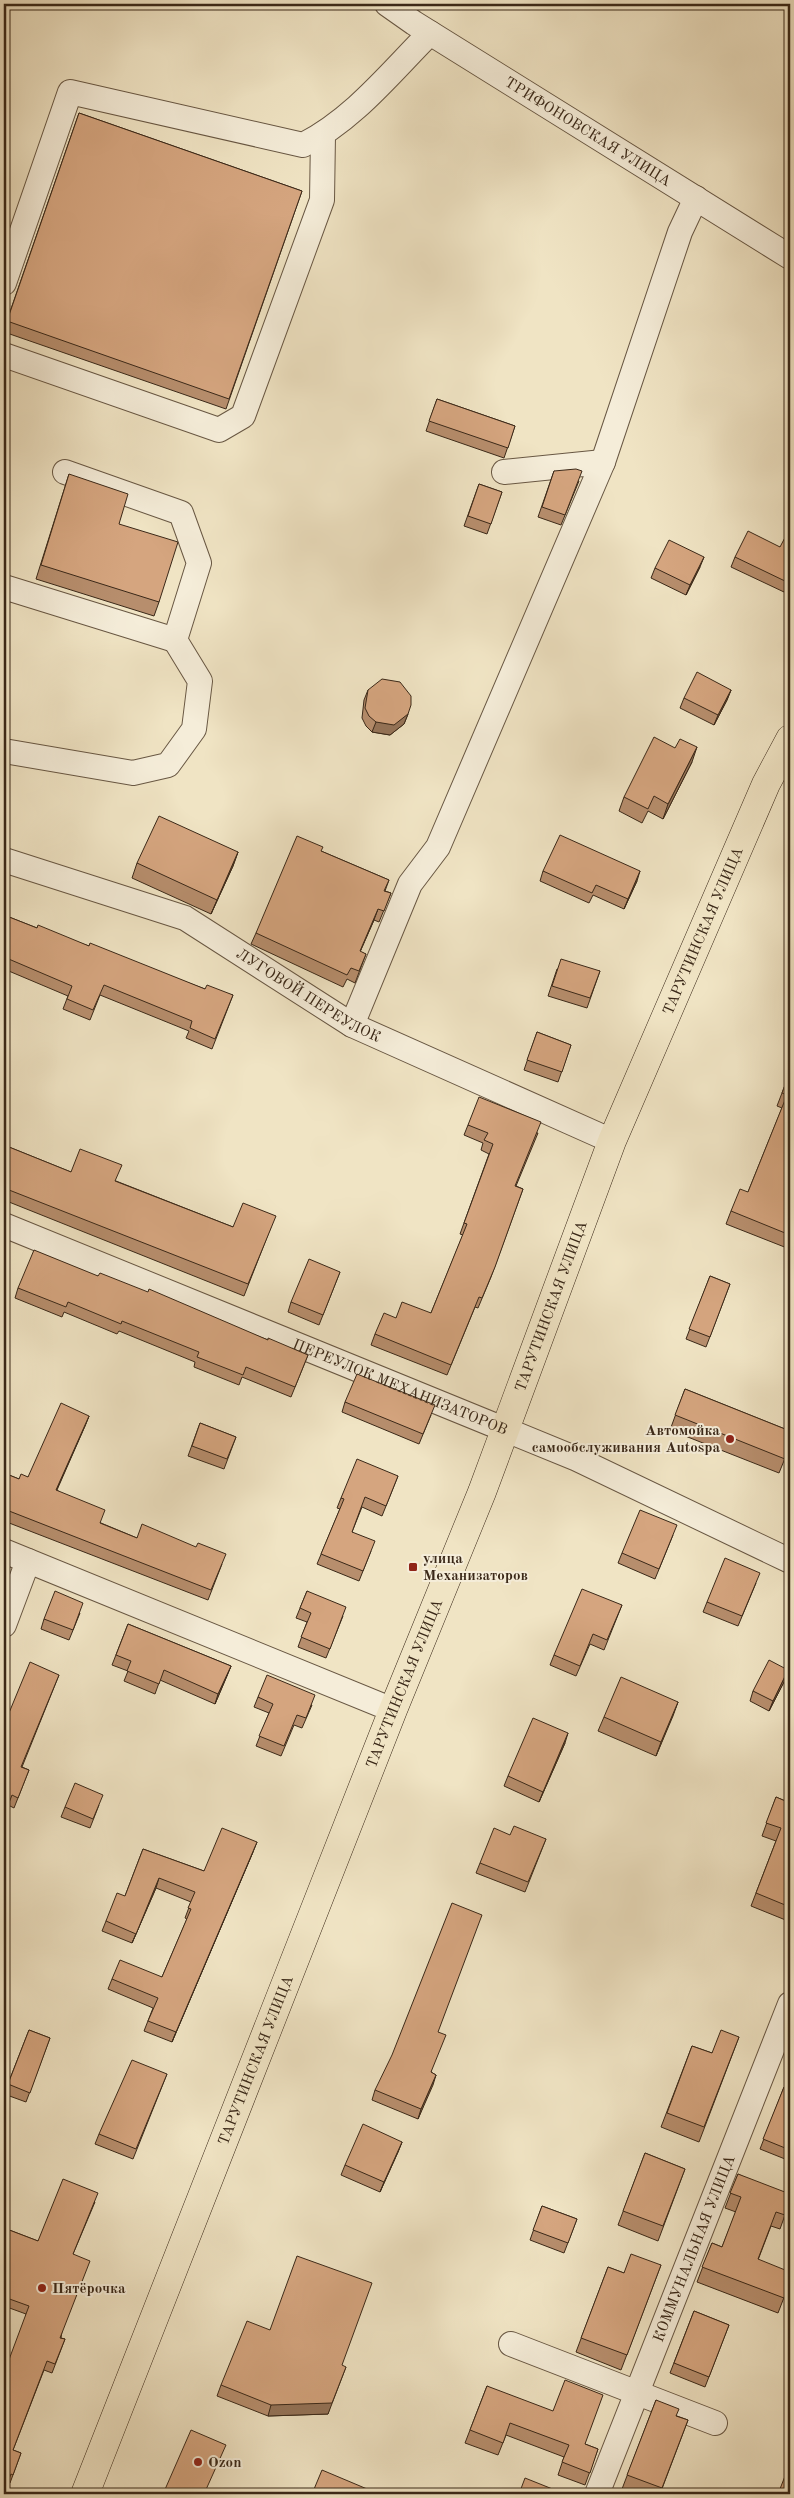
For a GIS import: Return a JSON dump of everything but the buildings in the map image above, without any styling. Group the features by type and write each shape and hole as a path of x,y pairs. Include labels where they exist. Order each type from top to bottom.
{"main road":[{"name":"ТАРУТИНСКАЯ УЛИЦА","path":"85,2494 393,1710 482,1492 612,1141 766,784 790,740"}],"street":[{"name":"ТРИФОНОВСКАЯ УЛИЦА","path":"387,4 790,257"},
{"path":"4,283 70,92 303,145 323,135 355,110 430,32"},
{"path":"4,355 219,430 243,416 322,200 323,135"},
{"path":"352,1025 410,884 438,847 604,462 680,232 696,198"},
{"path":"504,472 604,462"},
{"path":"65,472 182,513 200,562 175,640"},
{"path":"4,587 175,640 200,681 194,729 168,765 133,773 4,751"},
{"name":"ЛУГОВОЙ ПЕРЕУЛОК","path":"4,860 185,918 352,1025 612,1141"},
{"name":"ПЕРЕУЛОК МЕХАНИЗАТОРОВ","path":"4,1225 505,1428 577,1459 790,1561"},
{"path":"4,1551 393,1710"},
{"path":"4,1625 28,1561"},
{"name":"КОММУНАЛЬНАЯ УЛИЦА","path":"597,2494 637,2392 782,2049 790,2004"},
{"path":"511,2344 715,2422"}],"place":[{"name":"Автомойка самообслуживания Autospa","path":"730,1439"},
{"name":"улица Механизаторов","path":"413,1567"},
{"name":"Пятёрочка","path":"42,2288"},
{"name":"Ozon","path":"198,2462"}]}
